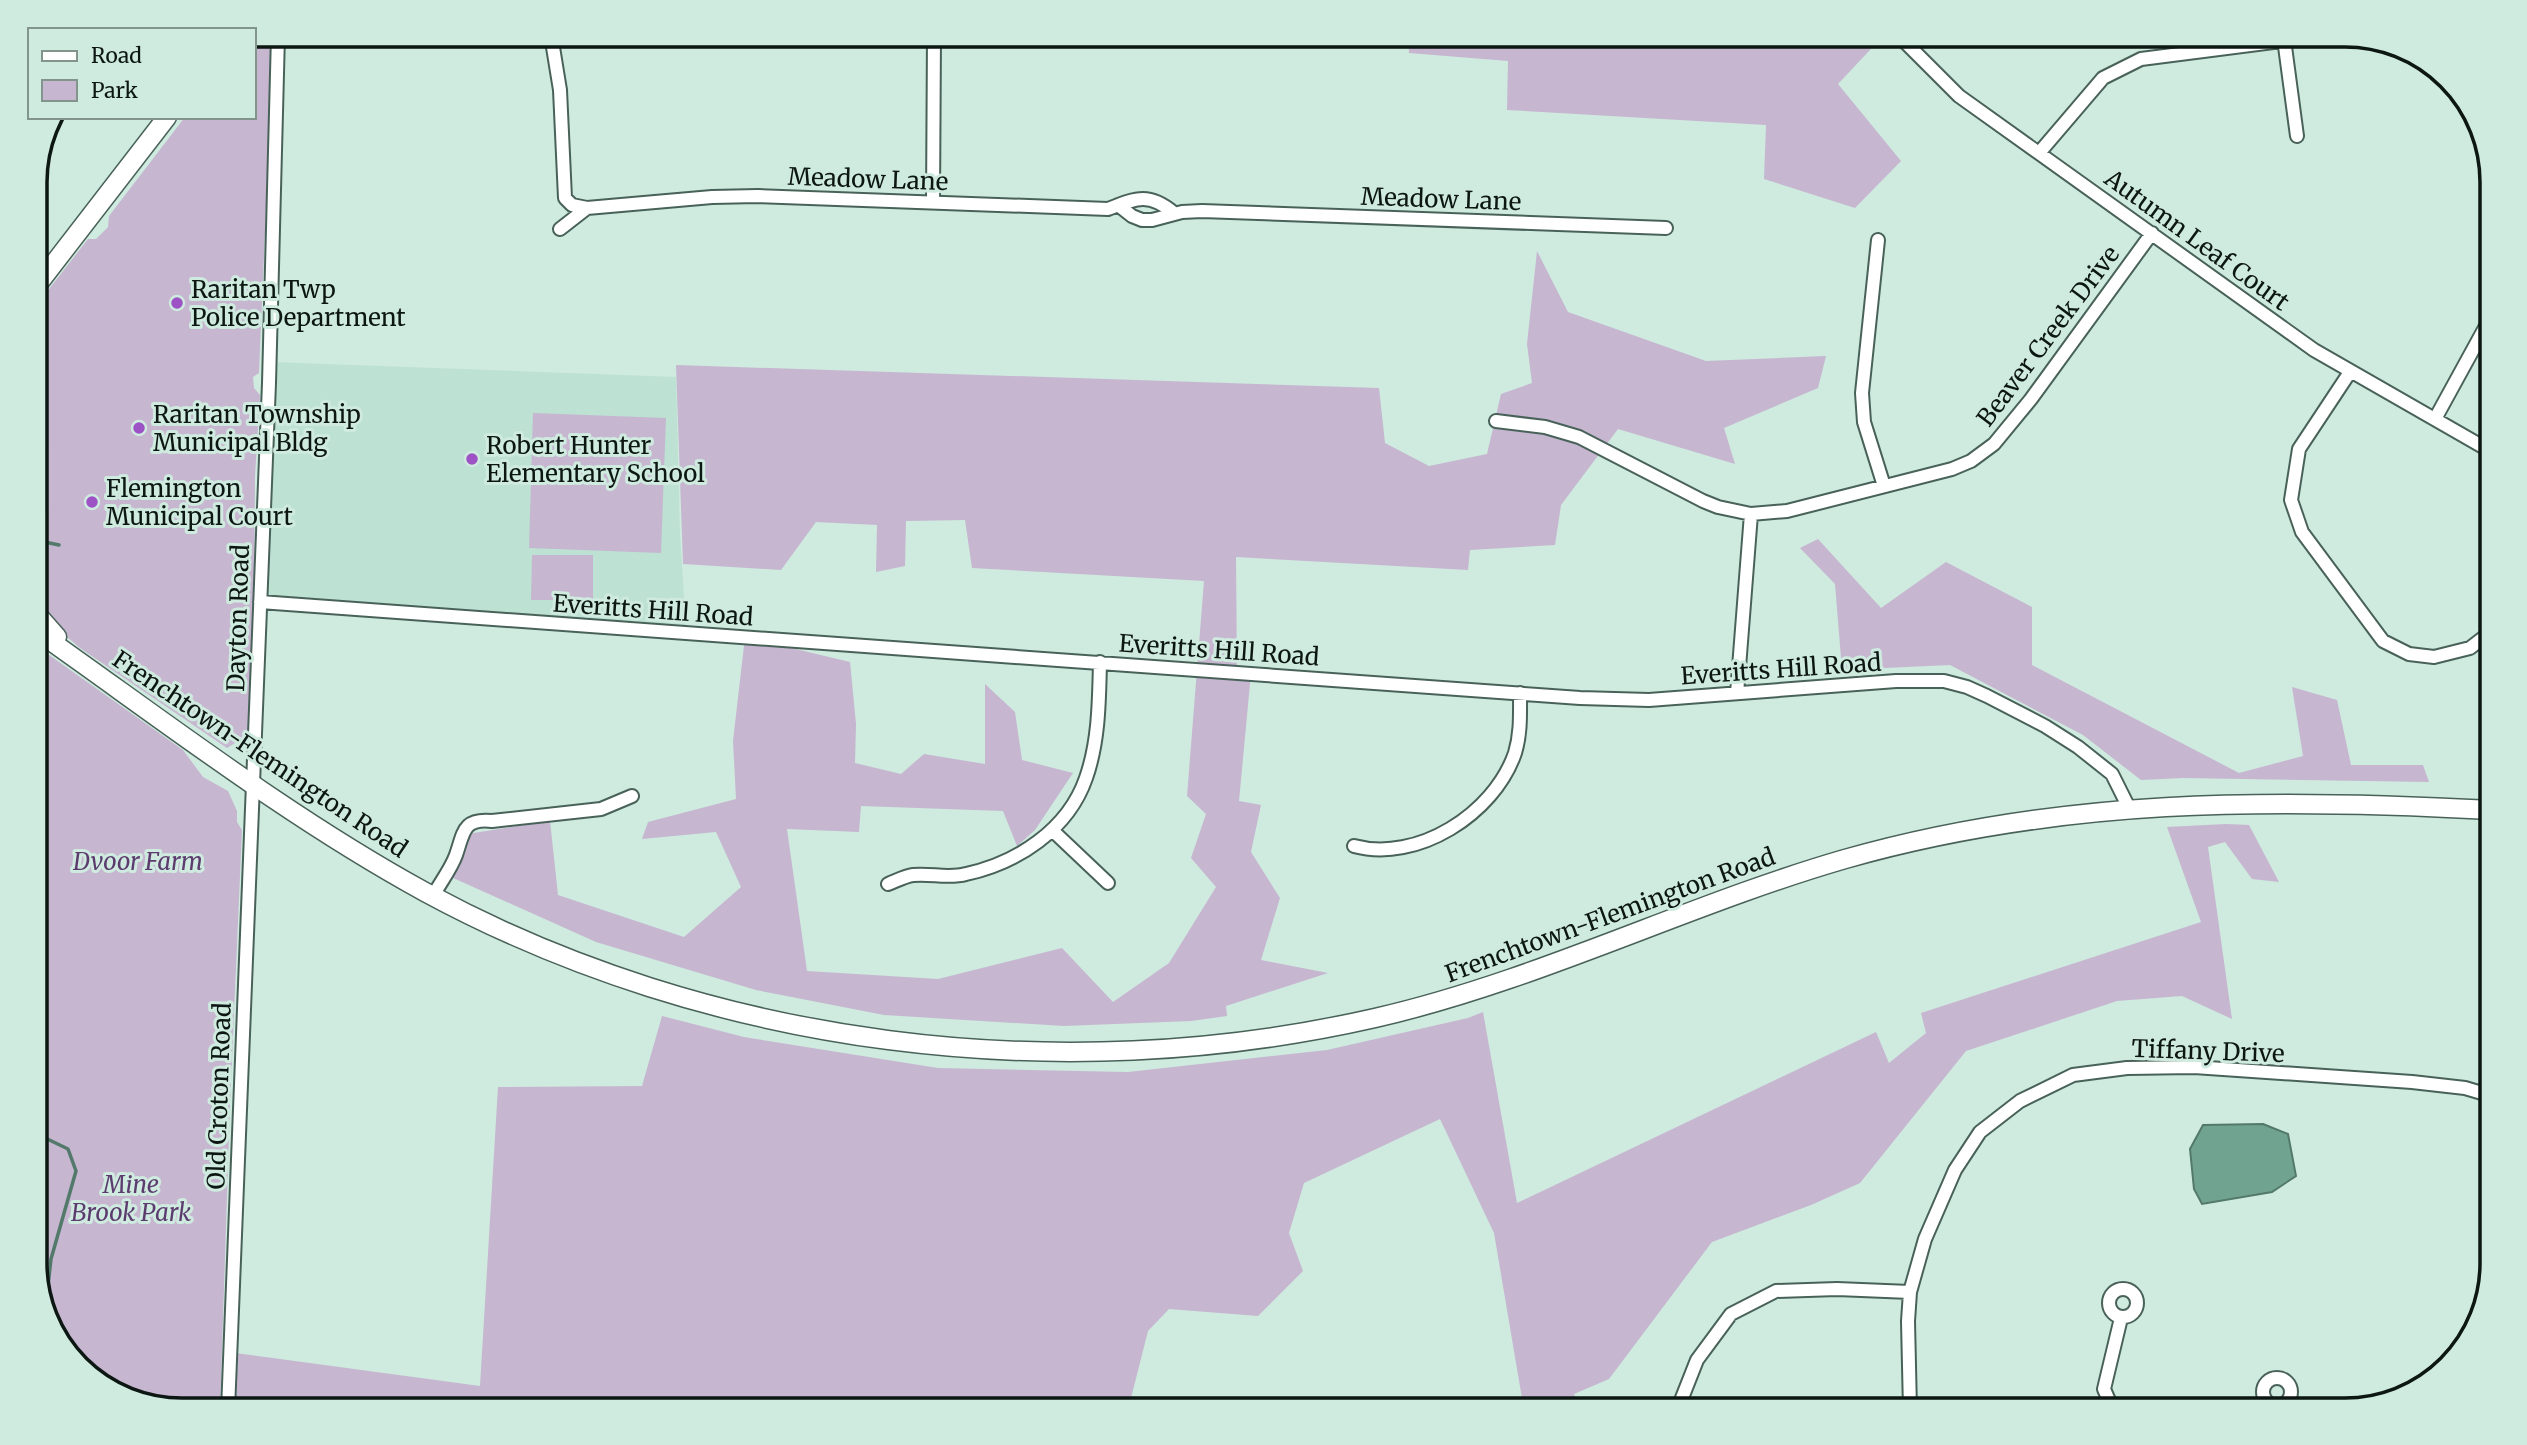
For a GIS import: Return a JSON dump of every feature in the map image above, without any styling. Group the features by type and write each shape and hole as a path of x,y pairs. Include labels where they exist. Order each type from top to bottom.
{"main road":[{"path":"48,271 165,119"},
{"name":"Frenchtown-Flemington Road","path":"48,626 81,662"},
{"name":"Frenchtown-Flemington Road","path":"48,639 344,845 433,896 519,937 617,976 769,1018 880,1038 971,1048 1062,1052 1137,1050 1254,1039 1373,1019 1520,977 1752,890 1846,859 1976,828 2129,808 2294,804 2480,810"}],"street":[{"name":"Dayton Road","path":"252,783 269,383 278,47"},
{"path":"553,47 560,90 565,198 572,205 587,208"},
{"path":"933,202 934,47"},
{"name":"Autumn Leaf Court","path":"1910,47 1959,96 2314,349 2479,445"},
{"path":"2039,153 2104,78 2141,59 2227,47"},
{"path":"2285,47 2297,136"},
{"name":"Meadow Lane","path":"587,208 712,197 758,196 1108,209 1133,200 1152,198 1174,214"},
{"name":"Meadow Lane","path":"1118,205 1142,220 1210,211 1666,228"},
{"path":"560,229 587,208"},
{"name":"Beaver Creek Drive","path":"1496,421 1545,426 1579,437 1703,501 1751,514 1787,511 1952,469 1971,461 1994,444 2031,399 2152,233"},
{"path":"1878,240 1862,393 1864,422 1884,486"},
{"path":"2435,419 2479,338"},
{"path":"2350,372 2299,449 2291,500 2302,532 2383,641 2409,654 2434,657 2470,648 2479,641"},
{"path":"1737,694 1751,514"},
{"name":"Everitts Hill Road","path":"260,602 1520,694 1649,700 1921,680 1944,681 1967,687 2045,726 2092,757 2112,774 2129,808"},
{"path":"888,884 913,875 951,877 984,869 1032,847 1052,830 1070,809 1086,780 1096,732 1100,662"},
{"path":"1354,846 1374,851 1419,842 1452,827 1481,804 1497,785 1514,755 1519,738 1520,694"},
{"name":"Old Croton Road","path":"228,1398 252,783"},
{"path":"433,896 455,856 461,835 468,825 477,820 492,821 601,809 632,796"},
{"path":"1052,830 1108,883"},
{"name":"Tiffany Drive","path":"1910,1398 1910,1292 1925,1239 1955,1170 1980,1132 2020,1101 2073,1076 2127,1068 2194,1068 2412,1082 2480,1092"},
{"path":"1682,1398 1697,1360 1731,1314 1776,1291 1838,1289 1910,1292"},
{"path":"2108,1398 2104,1389 2121,1318"}],"shaded area":[{"name":"Robert Hunter Elementary School","path":"270,362 676,377 680,534 686,629 272,599 260,586"},
{"path":"2263,1124 2288,1134 2296,1176 2272,1192 2202,1204 2194,1189 2190,1149 2203,1125"}],"green space":[{"path":"256,47 267,47 272,51 259,373 253,377 254,388 260,395 255,476 254,623 248,735 227,748 80,648 59,630 48,616 48,290 88,239 96,239 108,227 109,216 183,119 256,119"},
{"path":"1409,47 1873,47 1838,84 1901,161 1855,208 1764,179 1766,125 1507,110 1508,61 1409,53"},
{"path":"1537,251 1568,312 1706,361 1826,356 1818,388 1724,428 1735,464 1618,429 1561,505 1555,545 1470,550 1468,570 1236,557 1237,671 1251,673 1239,801 1261,805 1251,852 1280,898 1261,960 1328,973 1226,1006 1227,1016 1191,1021 1064,1026 884,1015 756,990 596,942 451,877 461,835 550,821 558,895 684,937 741,887 716,832 642,839 648,822 736,799 733,741 745,637 850,662 856,724 855,763 901,774 924,754 985,764 985,684 1015,712 1022,760 1073,773 1035,830 1017,846 1003,811 861,806 859,832 787,829 807,971 938,979 1062,948 1113,1002 1169,963 1216,887 1191,858 1206,814 1187,796 1204,581 972,568 965,520 906,521 905,566 876,572 877,525 816,522 781,570 683,564 676,365 1379,388 1385,443 1429,466 1487,454 1501,394 1532,383 1527,344"},
{"path":"533,413 666,418 661,553 529,548"},
{"path":"1818,539 1881,608 1946,562 2032,607 2032,665 2239,773 2303,756 2292,687 2337,700 2351,765 2423,765 2429,782 2183,778 2141,780 2083,735 1950,665 1842,670 1835,584 1800,548"},
{"path":"532,555 593,555 593,600 531,600"},
{"path":"48,654 183,750 203,777 228,791 237,811 237,822 242,830 220,1398 165,1397 147,1393 115,1380 81,1352 61,1322 50,1289"},
{"path":"2249,825 2279,882 2252,879 2225,842 2208,847 2232,1019 2182,996 2117,1001 1966,1051 1860,1183 1811,1205 1712,1242 1609,1379 1574,1394 1575,1398 1522,1398 1494,1233 1440,1119 1304,1183 1289,1233 1303,1271 1258,1316 1169,1309 1148,1331 1131,1398 233,1398 235,1353 480,1386 498,1087 642,1086 662,1016 744,1037 938,1068 1128,1072 1327,1050 1468,1018 1483,1012 1517,1203 1876,1032 1889,1063 1926,1033 1921,1013 2201,922 2167,827"}],"waterway":[{"path":"48,543 59,545"},
{"path":"48,1139 68,1149 76,1171 51,1259 49,1279"}],"place":[{"name":"Raritan Twp Police Department","path":"177,303"},
{"name":"Raritan Township Municipal Bldg","path":"139,428"},
{"name":"Robert Hunter Elementary School","path":"472,459"},
{"name":"Flemington Municipal Court","path":"92,502"}],"park label":[{"name":"Dvoor Farm","path":"138,861"},
{"name":"Mine Brook Park","path":"131,1198"}]}
